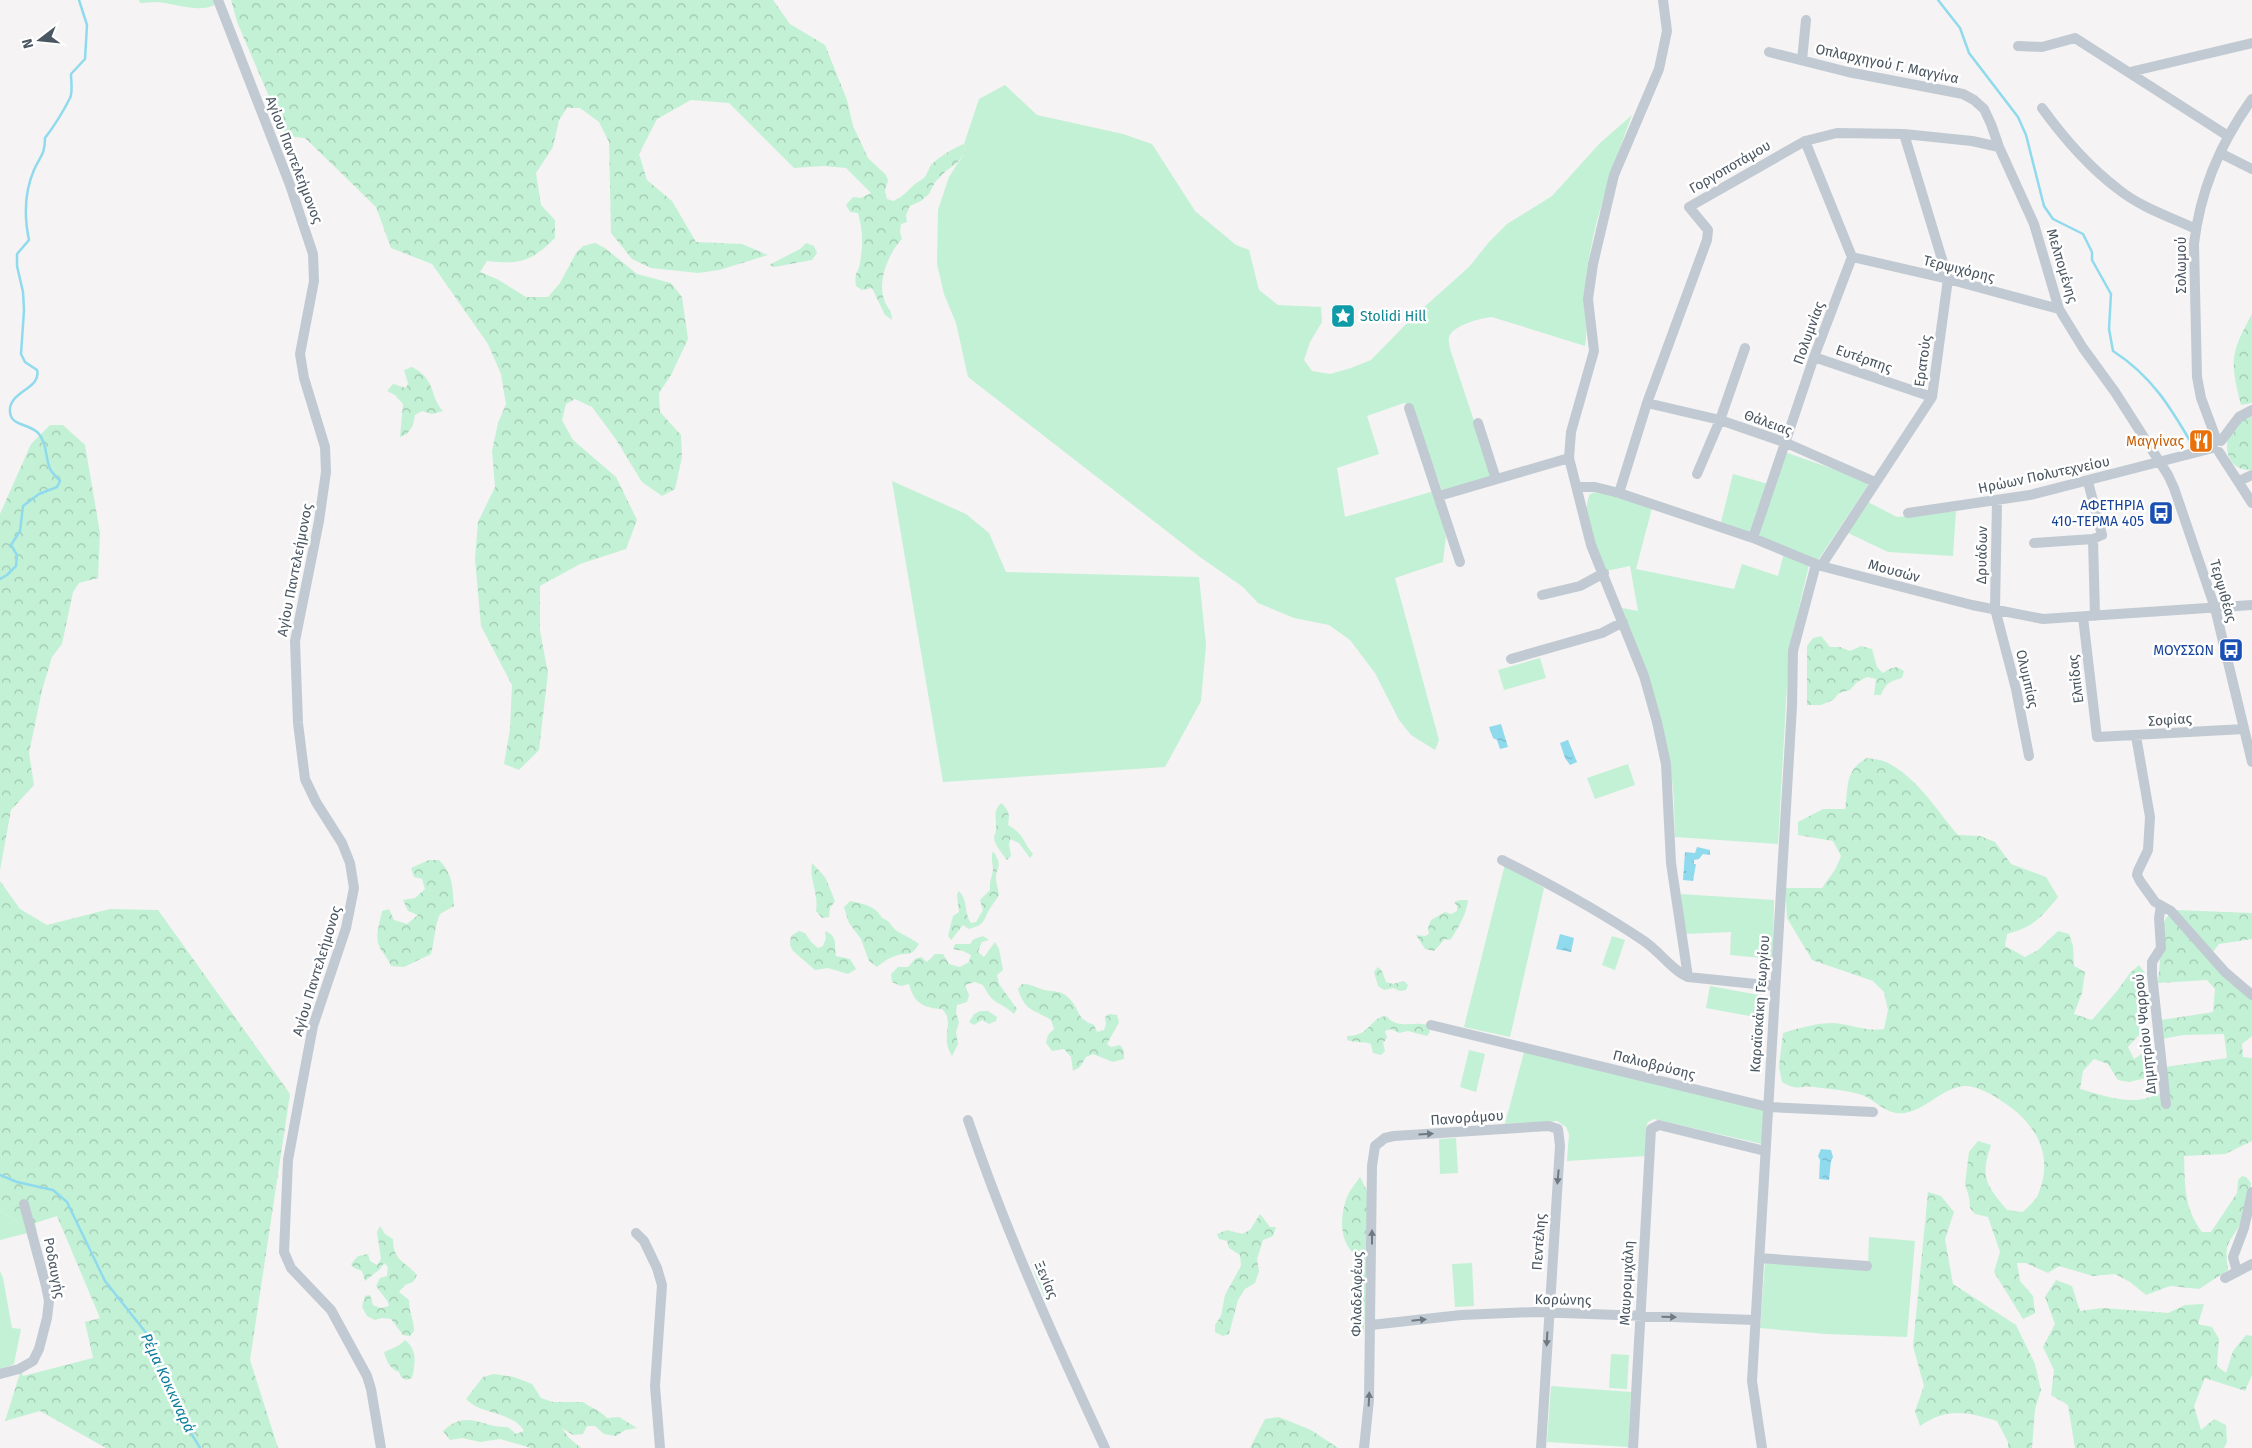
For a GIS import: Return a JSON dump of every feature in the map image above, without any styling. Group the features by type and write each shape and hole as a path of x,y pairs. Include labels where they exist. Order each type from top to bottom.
{"street":[{"name":"Αγίου Παντελεήμονος","path":"218,0 290,185 313,254 314,281 300,354 304,378 325,447 326,472 319,521 294,641 298,724 306,780 316,802 342,843 350,863 354,888 346,928 313,1026 298,1102 288,1160 284,1252 291,1268 331,1310 367,1376 381,1448"},
{"path":"1663,0 1667,31 1659,69 1614,175 1593,264 1588,299 1594,337 1594,352 1572,424 1569,458 1578,487 1588,536 1644,676 1666,764 1671,863 1688,977"},
{"path":"1802,60 1806,20"},
{"path":"2018,46 2042,48 2075,38 2228,136"},
{"path":"2130,72 2252,43"},
{"name":"Οπλαρχηγού Γ. Μαγγίνα","path":"1769,52 1848,72 1963,94 1974,100 1984,109 1999,147"},
{"name":"Σολωμού","path":"2252,99 2228,136 2208,184 2196,229 2194,262 2197,377 2201,398 2217,445 2252,503"},
{"path":"2042,108 2087,160 2118,190 2132,199 2196,229"},
{"name":"Γοργοποτάμου","path":"1619,493 1648,403 1707,240 1708,230 1689,207 1805,141 1837,133 1904,134 1972,141 1999,147"},
{"name":"Ερατούς","path":"1819,565 1932,397 1948,279 1904,134"},
{"path":"1805,141 1852,257"},
{"name":"Μελπομένης","path":"1999,147 2034,224 2059,309 2159,463"},
{"path":"2220,153 2252,169"},
{"name":"Τερψιχόρης","path":"1852,257 1948,279 2059,309"},
{"name":"Πολυμνίας","path":"1753,538 1784,442 1852,257"},
{"path":"1698,474 1720,420 1745,348"},
{"name":"Ευτέρπης","path":"1814,357 1932,397"},
{"name":"Θάλειας","path":"1648,403 1720,420 1784,442 1875,482"},
{"path":"1409,408 1440,496 1460,562"},
{"path":"2217,445 2239,417 2252,410"},
{"path":"1478,423 1496,479"},
{"name":"Ηρώων Πολυτεχνείου","path":"1908,513 1997,502 2088,482 2217,445"},
{"path":"1440,496 1569,458"},
{"name":"Τερψιθέας","path":"2159,463 2174,488 2215,608 2252,762"},
{"path":"2239,481 2252,475"},
{"path":"2034,543 2093,539 2102,535 2088,482"},
{"name":"Μουσών","path":"1578,487 1594,487 1619,493 1753,538 1819,565 1972,606 2043,619 2252,605"},
{"name":"Δρυάδων","path":"1995,609 1997,502"},
{"path":"2093,539 2095,616"},
{"name":"Καραϊσκάκη Γεωργίου","path":"1762,1448 1752,1388 1754,1320 1792,706 1793,651 1819,565"},
{"path":"1542,595 1580,586 1604,573"},
{"name":"Ολυμπίας","path":"1995,609 2016,689 2029,756"},
{"name":"Ελπίδας","path":"2083,617 2097,737"},
{"path":"1511,659 1602,633 1623,622"},
{"name":"Σοφίας","path":"2097,737 2244,729"},
{"path":"2136,736 2150,817 2148,850 2137,875 2155,902 2171,912 2225,972 2252,995"},
{"path":"1502,860 1585,905 1644,941 1662,954 1681,974 1688,977 1775,986"},
{"name":"Δημητρίου Ψαρρού","path":"2161,906 2159,918 2161,948 2152,962 2152,974 2166,1104"},
{"name":"Παλιοβρύσης","path":"1431,1025 1768,1107 1873,1112"},
{"name":"Ξενίας","path":"968,1120 995,1194 1060,1348 1105,1448"},
{"name":"Μαυρομιχάλη","path":"1633,1448 1649,1134 1651,1129 1659,1125 1765,1151"},
{"name":"Πανοράμου","path":"1379,1142 1394,1136 1549,1126 1558,1129"},
{"name":"Πεντέλης","path":"1541,1448 1560,1146 1558,1129"},
{"name":"Φιλαδελφέως","path":"1364,1448 1369,1400 1372,1166 1374,1151 1379,1142"},
{"path":"2237,1272 2233,1257 2244,1228 2252,1192"},
{"name":"Ροδαυγής","path":"0,1374 19,1369 33,1361 39,1349 47,1318 48,1301 46,1286 24,1204"},
{"path":"636,1233 644,1241 654,1261 662,1285 655,1386 660,1448"},
{"path":"1759,1258 1867,1266"},
{"path":"2225,1278 2252,1264"},
{"name":"Κορώνης","path":"1371,1325 1461,1315 1549,1312 1754,1320"}],"green space":[{"path":"139,0 214,0 216,4 210,7 195,8 157,2 140,3"},
{"path":"231,0 773,0 790,24 825,45 847,100 853,126 868,158 886,175 888,180 885,191 887,199 893,201 902,196 924,178 935,161 964,144 965,152 957,163 935,182 929,194 921,201 910,206 906,215 907,222 901,224 900,232 902,239 885,268 882,286 885,302 891,312 892,320 885,315 872,288 862,290 856,286 856,275 862,250 862,232 858,213 850,212 846,205 853,197 861,198 871,193 846,168 823,166 794,168 729,103 691,100 657,119 639,154 647,180 672,201 696,242 742,244 768,255 719,270 698,273 651,268 632,259 611,233 609,142 599,122 580,108 567,108 559,120 553,147 536,173 541,205 555,220 555,238 539,252 525,260 517,262 487,261 480,272 497,279 526,297 548,297 560,283 576,253 583,246 595,243 605,248 637,274 671,283 682,297 688,339 671,375 659,393 660,412 681,435 682,457 675,489 662,496 642,482 615,438 592,407 575,399 566,404 562,420 573,440 616,477 637,520 626,549 580,564 540,586 540,631 548,673 539,750 519,770 504,764 510,729 512,685 481,626 475,559 478,522 495,487 492,451 498,423 506,404 501,374 488,344 432,264 391,248 376,207 305,138 286,136 237,22"},
{"path":"1005,85 1037,115 1123,134 1152,144 1195,211 1236,245 1249,250 1259,290 1278,305 1321,307 1322,322 1310,342 1304,360 1312,371 1330,374 1371,360 1413,317 1469,267 1489,242 1507,224 1552,196 1600,143 1632,115 1605,191 1590,250 1586,279 1587,327 1585,346 1492,317 1461,326 1449,337 1450,349 1493,478 1443,493 1412,406 1404,403 1367,416 1379,454 1337,468 1345,517 1434,491 1446,536 1443,562 1395,578 1439,740 1435,750 1411,735 1399,720 1375,673 1350,640 1329,625 1294,618 1258,603 1243,587 1200,557 968,377 956,323 944,294 937,264 938,210 949,177 965,152 964,144 979,99"},
{"path":"806,243 814,246 817,253 812,260 774,267 769,265 800,249"},
{"path":"2252,314 2252,403 2241,405 2235,378 2234,358 2239,339"},
{"path":"412,367 425,377 443,411 432,414 422,411 415,415 413,425 407,434 400,437 403,404 395,395 387,391 393,384 406,388 408,383 404,370"},
{"path":"2252,414 2252,470 2244,470 2232,462 2227,449 2227,442 2233,425"},
{"path":"50,425 63,425 85,445 100,533 98,578 79,583 73,592 62,644 52,657 42,690 29,753 34,785 11,810 0,870 0,514 31,444"},
{"path":"1782,451 1870,482 1818,560 1721,522 1733,474 1772,485"},
{"path":"892,481 966,514 989,533 1006,572 1199,577 1206,645 1201,701 1165,767 943,782"},
{"path":"1599,491 1652,508 1636,569 1734,589 1742,564 1778,576 1784,553 1809,565 1789,650 1778,844 1675,837 1673,790 1667,754 1650,691 1622,608 1638,611 1630,566 1606,571 1588,523 1587,503 1590,494"},
{"path":"1868,502 1897,517 1956,511 1953,556 1888,552 1846,532"},
{"path":"1821,636 1830,647 1840,647 1850,651 1861,646 1872,649 1877,667 1883,673 1897,667 1904,671 1902,678 1888,684 1881,695 1874,695 1876,679 1867,677 1857,682 1850,690 1839,693 1833,700 1821,705 1807,705 1807,646 1813,638"},
{"path":"1540,658 1546,678 1504,690 1498,670"},
{"path":"1867,758 1888,763 1910,778 1958,835 1980,836 1995,842 2011,864 2046,877 2058,897 2036,921 2007,934 2005,946 2025,957 2038,950 2058,931 2069,934 2073,946 2074,966 2085,972 2082,993 2074,1014 2092,1020 2130,973 2139,965 2145,973 2138,995 2140,1004 2139,1035 2128,1047 2134,1059 2149,1049 2155,1060 2150,1077 2129,1082 2118,1080 2108,1064 2094,1059 2083,1071 2080,1089 2125,1100 2147,1098 2168,1088 2165,1067 2227,1058 2224,1034 2183,1035 2162,1039 2161,1020 2213,1012 2215,989 2207,980 2158,983 2163,926 2166,918 2175,910 2252,913 2252,939 2219,944 2209,957 2252,1000 2252,1036 2242,1044 2243,1057 2252,1058 2252,1141 2225,1154 2184,1156 2185,1187 2189,1205 2196,1223 2202,1232 2211,1232 2237,1193 2238,1180 2242,1176 2246,1177 2251,1183 2245,1214 2228,1246 2228,1270 2199,1289 2170,1286 2146,1295 2130,1282 2115,1274 2093,1276 2059,1266 2048,1273 2026,1263 2017,1263 2020,1281 2033,1296 2035,1313 2023,1319 1994,1272 2000,1252 1988,1217 1975,1214 1970,1208 1965,1184 1969,1152 1978,1141 1991,1145 1986,1166 1987,1180 1990,1187 2007,1210 2023,1212 2038,1195 2043,1181 2044,1168 2040,1144 2027,1122 1994,1096 1973,1087 1963,1086 1953,1089 1916,1110 1896,1113 1886,1110 1859,1094 1814,1087 1795,1087 1782,1082 1779,1067 1783,1033 1827,1023 1877,1030 1884,1029 1888,1010 1884,992 1873,981 1812,960 1787,918 1785,888 1822,888 1836,868 1841,856 1833,841 1798,835 1798,822 1823,809 1845,809 1851,774 1854,768"},
{"path":"1628,764 1635,785 1595,799 1587,778"},
{"path":"1001,803 1008,813 1008,825 1021,835 1033,854 1030,858 1019,843 1010,839 1011,856 1007,860 999,850 994,838 996,813"},
{"path":"993,851 999,864 996,878 999,895 981,924 969,929 963,925 951,940 948,936 953,916 959,912 957,895 959,891 964,899 971,923 976,922 983,910 980,900 990,890 993,871"},
{"path":"429,860 439,860 450,876 454,906 440,914 431,954 404,967 391,966 378,944 378,930 382,911 389,909 394,920 407,924 418,915 408,911 403,900 415,898 425,889 422,879 414,877 411,868"},
{"path":"812,863 825,877 835,901 830,908 829,917 822,918 816,911"},
{"path":"1505,864 1544,888 1510,1037 1464,1027"},
{"path":"0,881 20,909 47,925 110,909 158,910 290,1094 250,1360 278,1448 106,1448 40,1411 5,1421 21,1370 23,1376 93,1358 85,1322 100,1318 57,1216 35,1223 37,1231 31,1232 0,1210"},
{"path":"1680,894 1774,900 1773,959 1730,955 1731,932 1683,934"},
{"path":"1468,900 1466,910 1462,921 1450,940 1445,939 1434,951 1425,949 1416,935 1425,936 1429,934 1428,928 1431,920 1445,912 1451,914 1457,911 1457,906 1454,902"},
{"path":"850,901 864,904 876,910 897,931 919,944 916,949 911,953 892,957 877,967 869,961 861,939 849,923 844,907"},
{"path":"799,931 805,933 818,948 823,946 826,938 825,931 832,935 835,941 836,956 850,959 856,969 848,974 828,968 815,970 793,951 790,945 791,936"},
{"path":"983,936 989,940 982,942 978,952 984,957 995,942 999,949 1003,970 997,975 999,984 1017,1009 1014,1014 994,1000 983,985 975,982 965,985 969,995 967,1002 957,1005 956,1013 959,1022 956,1032 958,1044 952,1056 947,1042 948,1019 946,1014 942,1009 925,1006 920,1003 914,996 909,984 901,986 892,982 891,974 898,967 908,967 915,959 921,957 927,962 935,954 943,954 949,964 960,967 969,962 971,955 953,949 955,944 970,944 974,939"},
{"path":"1612,936 1625,940 1615,970 1602,965"},
{"path":"1378,967 1382,971 1386,982 1393,984 1404,981 1408,985 1406,990 1400,991 1393,988 1384,990 1378,986 1374,972"},
{"path":"1022,984 1062,993 1073,1003 1082,1019 1094,1025 1097,1032 1104,1030 1106,1024 1105,1017 1109,1014 1117,1015 1119,1022 1107,1044 1111,1047 1120,1045 1124,1051 1124,1059 1113,1062 1093,1054 1086,1057 1080,1067 1073,1071 1071,1057 1064,1049 1052,1051 1046,1043 1048,1035 1054,1029 1051,1020 1027,1006 1018,989"},
{"path":"1710,986 1759,995 1755,1017 1706,1008"},
{"path":"980,1011 988,1011 997,1017 996,1021 989,1024 982,1020 974,1025 969,1022 974,1014"},
{"path":"1386,1016 1395,1023 1427,1025 1430,1032 1427,1036 1408,1031 1399,1033 1391,1029 1385,1031 1387,1038 1383,1043 1385,1051 1381,1055 1373,1053 1371,1044 1347,1040 1347,1036 1361,1033 1380,1017"},
{"path":"1469,1050 1485,1054 1476,1092 1460,1087"},
{"path":"1524,1052 1764,1109 1762,1144 1654,1119 1648,1122 1646,1127 1646,1156 1567,1161 1569,1134 1566,1127 1557,1121 1505,1124"},
{"path":"1456,1138 1458,1173 1440,1174 1439,1139"},
{"path":"1360,1177 1368,1193 1364,1335 1354,1292 1362,1276 1364,1261 1350,1249 1343,1234 1342,1225 1342,1215 1347,1197"},
{"path":"1928,1192 1941,1196 1954,1212 1945,1239 1953,1284 2016,1325 2035,1364 2041,1390 2035,1409 2032,1448 2008,1448 2008,1442 1997,1421 1976,1415 1948,1414 1939,1416 1920,1426 1915,1411 1924,1386 1913,1346"},
{"path":"0,1210 31,1232 0,1240"},
{"path":"1260,1214 1270,1227 1276,1227 1273,1236 1263,1240 1257,1259 1259,1271 1255,1283 1245,1289 1238,1300 1229,1334 1223,1336 1215,1332 1215,1325 1221,1316 1225,1295 1241,1266 1240,1255 1229,1248 1227,1241 1219,1239 1217,1234 1227,1230 1242,1234 1250,1230"},
{"path":"380,1226 385,1234 393,1239 395,1252 400,1260 417,1275 413,1282 405,1285 399,1292 409,1300 414,1331 410,1336 403,1335 391,1319 382,1318 375,1320 367,1316 362,1307 365,1296 370,1295 373,1305 380,1308 389,1306 376,1286 380,1278 387,1276 388,1267 384,1263 380,1269 365,1281 362,1271 354,1268 351,1264 358,1256 368,1254 370,1261 377,1265 381,1259 377,1232"},
{"path":"1869,1237 1915,1241 1907,1337 1826,1334 1760,1328 1765,1262 1868,1268"},
{"path":"1031,1261 1041,1265 1048,1279 1049,1297 1045,1298"},
{"path":"1472,1263 1474,1306 1455,1307 1452,1264"},
{"path":"0,1271 12,1328 21,1329 14,1364 0,1370"},
{"path":"2056,1280 2072,1286 2080,1311 2103,1308 2168,1313 2185,1305 2204,1304 2198,1324 2212,1327 2219,1339 2217,1366 2226,1373 2233,1351 2246,1335 2252,1336 2252,1375 2245,1391 2205,1378 2194,1406 2201,1430 2214,1419 2226,1425 2227,1442 2224,1448 2075,1448 2068,1405 2051,1395 2054,1370 2043,1347 2055,1324 2045,1297"},
{"path":"405,1340 414,1353 412,1378 406,1380 387,1362 384,1352 398,1346"},
{"path":"1611,1354 1629,1355 1627,1389 1609,1388"},
{"path":"494,1374 514,1377 532,1384 541,1398 553,1402 583,1402 607,1418 619,1417 637,1428 625,1430 616,1436 604,1434 595,1426 587,1426 583,1434 573,1435 562,1428 569,1438 581,1448 531,1448 500,1439 480,1442 462,1438 450,1440 443,1431 452,1424 467,1420 499,1427 508,1427 516,1434 524,1431 512,1420 480,1408 466,1399 483,1377"},
{"path":"1551,1386 1631,1392 1628,1447 1547,1442"},
{"path":"1279,1417 1311,1430 1338,1448 1250,1448 1265,1419"}],"water":[{"path":"1501,724 1508,747 1500,749 1489,727"},
{"path":"1568,740 1577,762 1570,765 1565,758 1560,743"},
{"path":"1697,847 1710,850 1710,855 1703,854 1699,859 1694,860 1694,864 1696,864 1693,881 1683,880 1685,852 1695,853"},
{"path":"1560,934 1574,938 1571,952 1556,949"},
{"path":"1821,1149 1831,1150 1833,1157 1829,1180 1819,1179 1820,1160 1818,1156"}],"waterway":[{"name":"Ρέμα Κοκκιναρά","path":"0,579 16,566 17,555 11,545 20,531 23,506 39,494 57,487 60,481 50,468 42,438 31,428 14,420 10,412 14,399 35,382 37,376 37,370 25,362 21,354 24,310 17,254 29,240 26,222 28,187 43,152 45,138 71,96 71,74 85,59 87,25 79,0"},
{"path":"1938,0 1960,28 1969,53 2018,117 2026,135 2044,206 2053,219 2083,234 2092,252 2092,260 2111,294 2109,329 2113,351 2150,382 2177,419 2193,446"},
{"name":"Ρέμα Κοκκιναρά","path":"0,1175 17,1182 53,1190 67,1202 105,1281 147,1334 156,1361 183,1420 200,1448"}],"place":[{"name":"Stolidi Hill","path":"1343,316"},
{"name":"Μαγγίνας","path":"2201,441"},
{"name":"ΑΦΕΤΗΡΙΑ 410-ΤΕΡΜΑ 405","path":"2161,513"},
{"name":"ΜΟΥΣΣΩΝ","path":"2231,650"}]}
